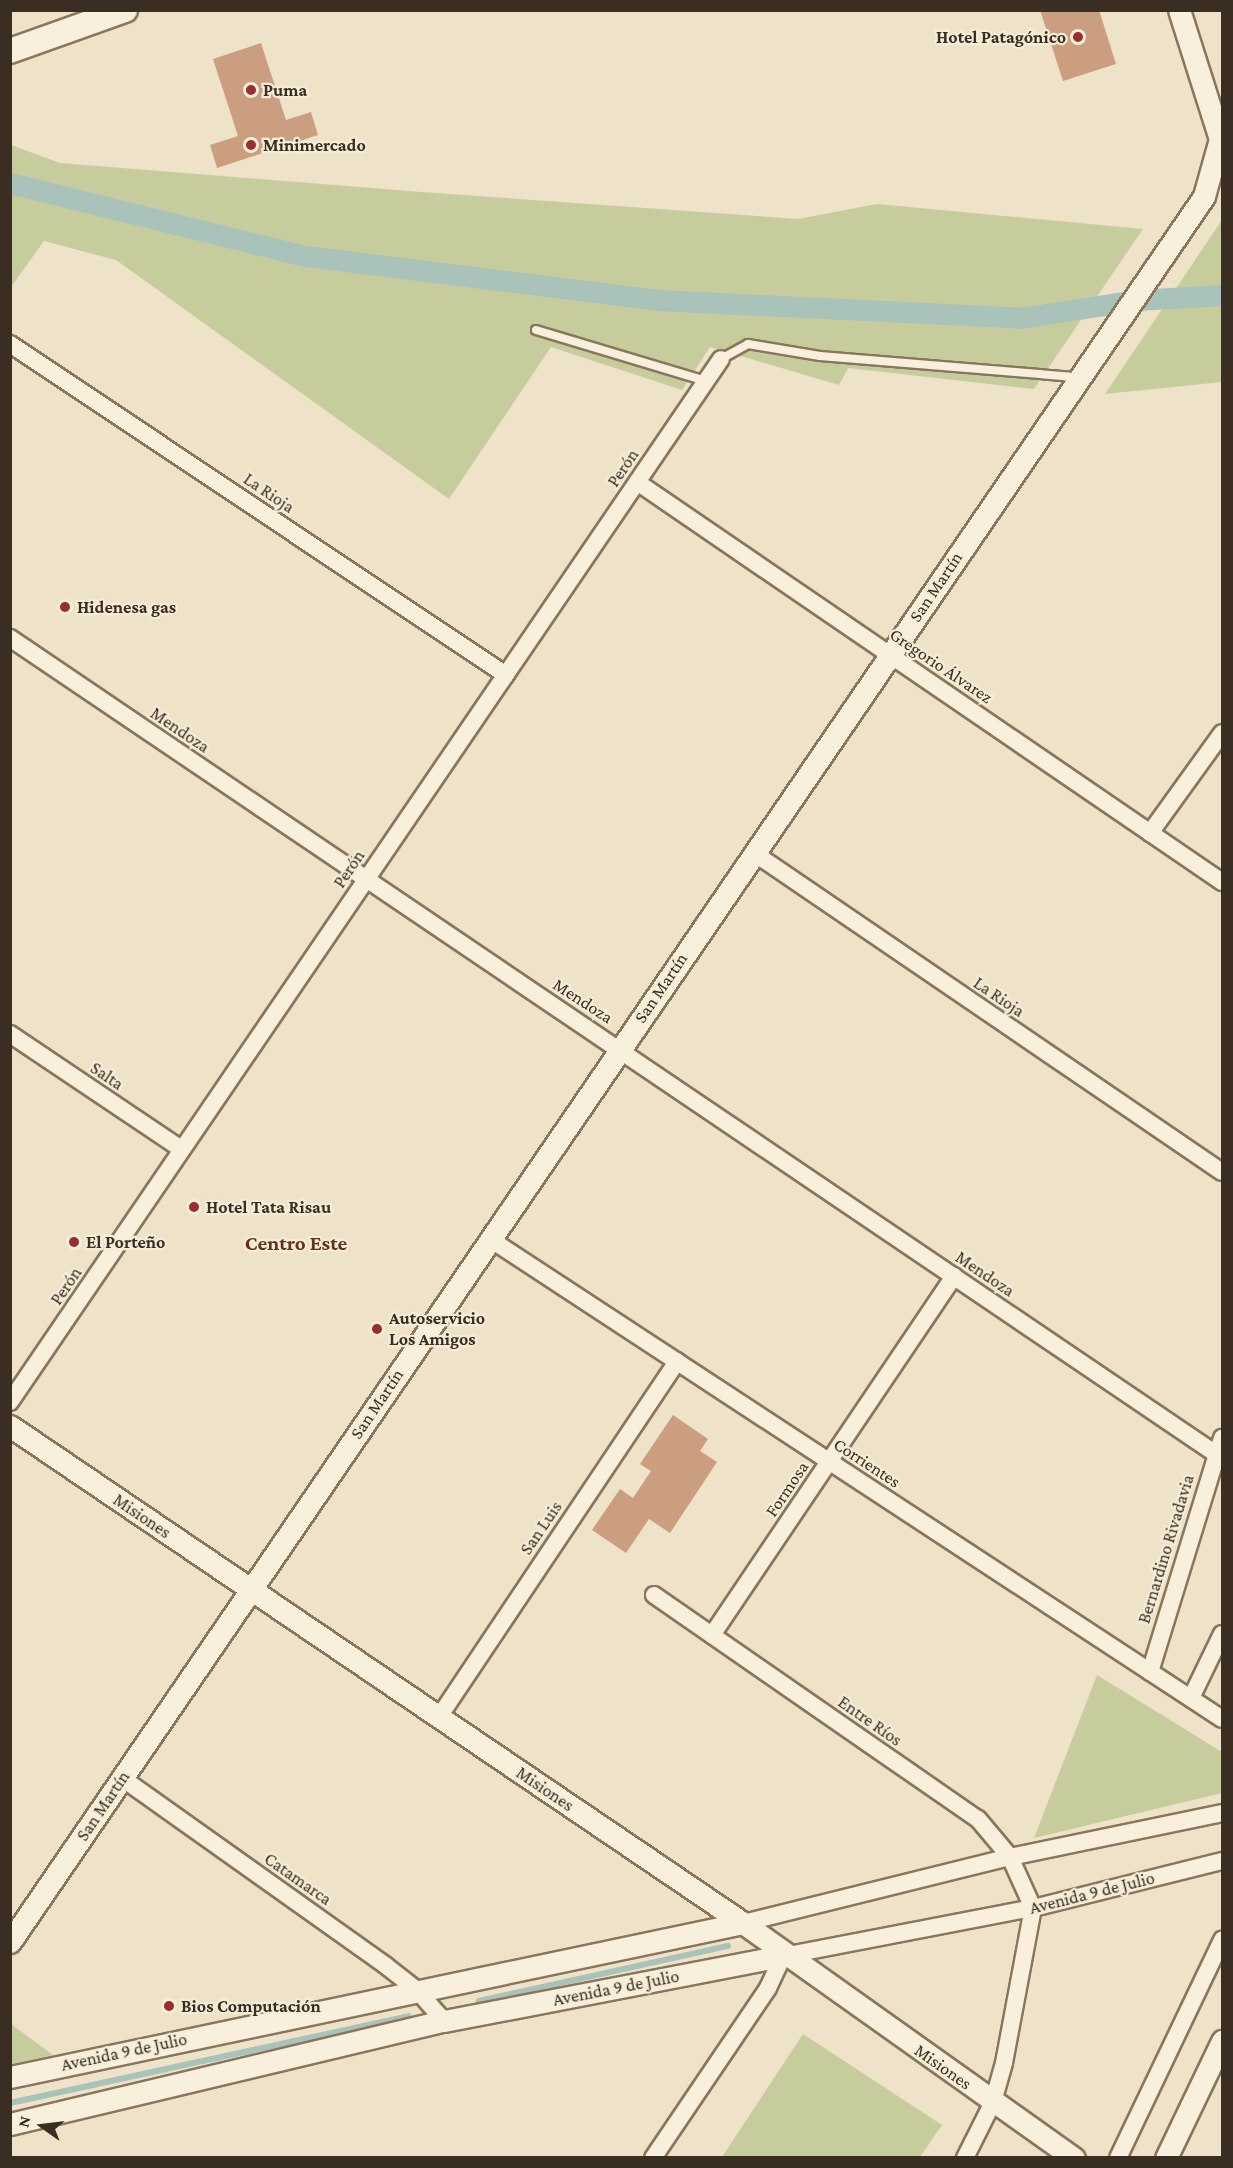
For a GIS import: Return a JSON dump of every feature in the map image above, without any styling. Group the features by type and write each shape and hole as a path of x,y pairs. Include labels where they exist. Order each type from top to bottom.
{"main road":[{"path":"10,51 125,10"}],"street":[{"name":"San Martín","path":"10,1942 619,1049 1180,234 1216,167 1221,139 1216,117 1179,10"},
{"name":"La Rioja","path":"10,344 506,675"},
{"name":"Perón","path":"10,1402 721,359"},
{"name":"Gregorio Álvarez","path":"637,482 1222,882"},
{"name":"Mendoza","path":"10,638 365,881 619,1049 954,1276 1220,1450"},
{"path":"1150,832 1222,733"},
{"name":"La Rioja","path":"754,853 1222,1172"},
{"name":"Salta","path":"10,1034 181,1149"},
{"name":"Corrientes","path":"490,1239 1222,1719"},
{"name":"Formosa","path":"712,1635 954,1276"},
{"name":"San Luis","path":"439,1717 676,1361"},
{"name":"Misiones","path":"10,1426 742,1923 783,1956 1074,2157"},
{"name":"Bernardino Rivadavia","path":"1150,1672 1220,1450"},
{"name":"Entre Ríos","path":"654,1594 978,1819 1011,1857 1033,1908"},
{"path":"1191,1698 1222,1634"},
{"name":"Catamarca","path":"122,1778 416,1989 444,2021"},
{"name":"Avenida 9 de Julio","path":"10,2077 416,1989 742,1923 1011,1857 1222,1813"},
{"name":"Avenida 9 de Julio","path":"10,2124 444,2021 1033,1908 1222,1861"},
{"path":"965,2157 993,2102 1033,1908"},
{"path":"1118,2157 1222,1940"},
{"path":"652,2157 768,1988 783,1956"},
{"path":"1166,2157 1222,2041"}],"lane":[{"path":"536,330 706,381"},
{"path":"721,359 748,344 820,356 1080,377"}],"green space":[{"path":"11,145 60,163 421,192 798,219 877,204 1143,229 1034,389 848,368 839,385 710,347 682,390 551,347 449,499 116,260 44,241 11,287"},
{"path":"1222,220 1222,382 1105,394"},
{"path":"1097,1675 1222,1752 1222,1793 1034,1838"},
{"path":"11,2024 53,2055 11,2064"},
{"path":"803,2034 942,2125 920,2157 722,2157"}],"building":[{"name":"Hotel Patagónico","path":"1040,10 1099,10 1116,64 1063,81"},
{"path":"261,43 286,120 311,112 318,135 217,168 210,145 238,136 213,59"},
{"path":"673,1415 708,1439 700,1451 717,1462 670,1533 649,1519 626,1553 592,1530 620,1489 633,1498 651,1471 640,1464"}],"waterway":[{"path":"10,183 306,256 658,300 1021,318 1136,300 1222,295"},
{"path":"479,2001 728,1946"},
{"path":"10,2103 409,2016"}],"place":[{"name":"Hotel Patagónico","path":"1078,37"},
{"name":"Puma","path":"251,90"},
{"name":"Minimercado","path":"251,145"},
{"name":"Hidenesa gas","path":"65,607"},
{"name":"Hotel Tata Risau","path":"194,1207"},
{"name":"El Porteño","path":"74,1242"},
{"name":"Autoservicio Los Amigos","path":"377,1329"},
{"name":"Bios Computación","path":"169,2006"}],"district":[{"name":"Centro Este","path":"296,1243"}]}
